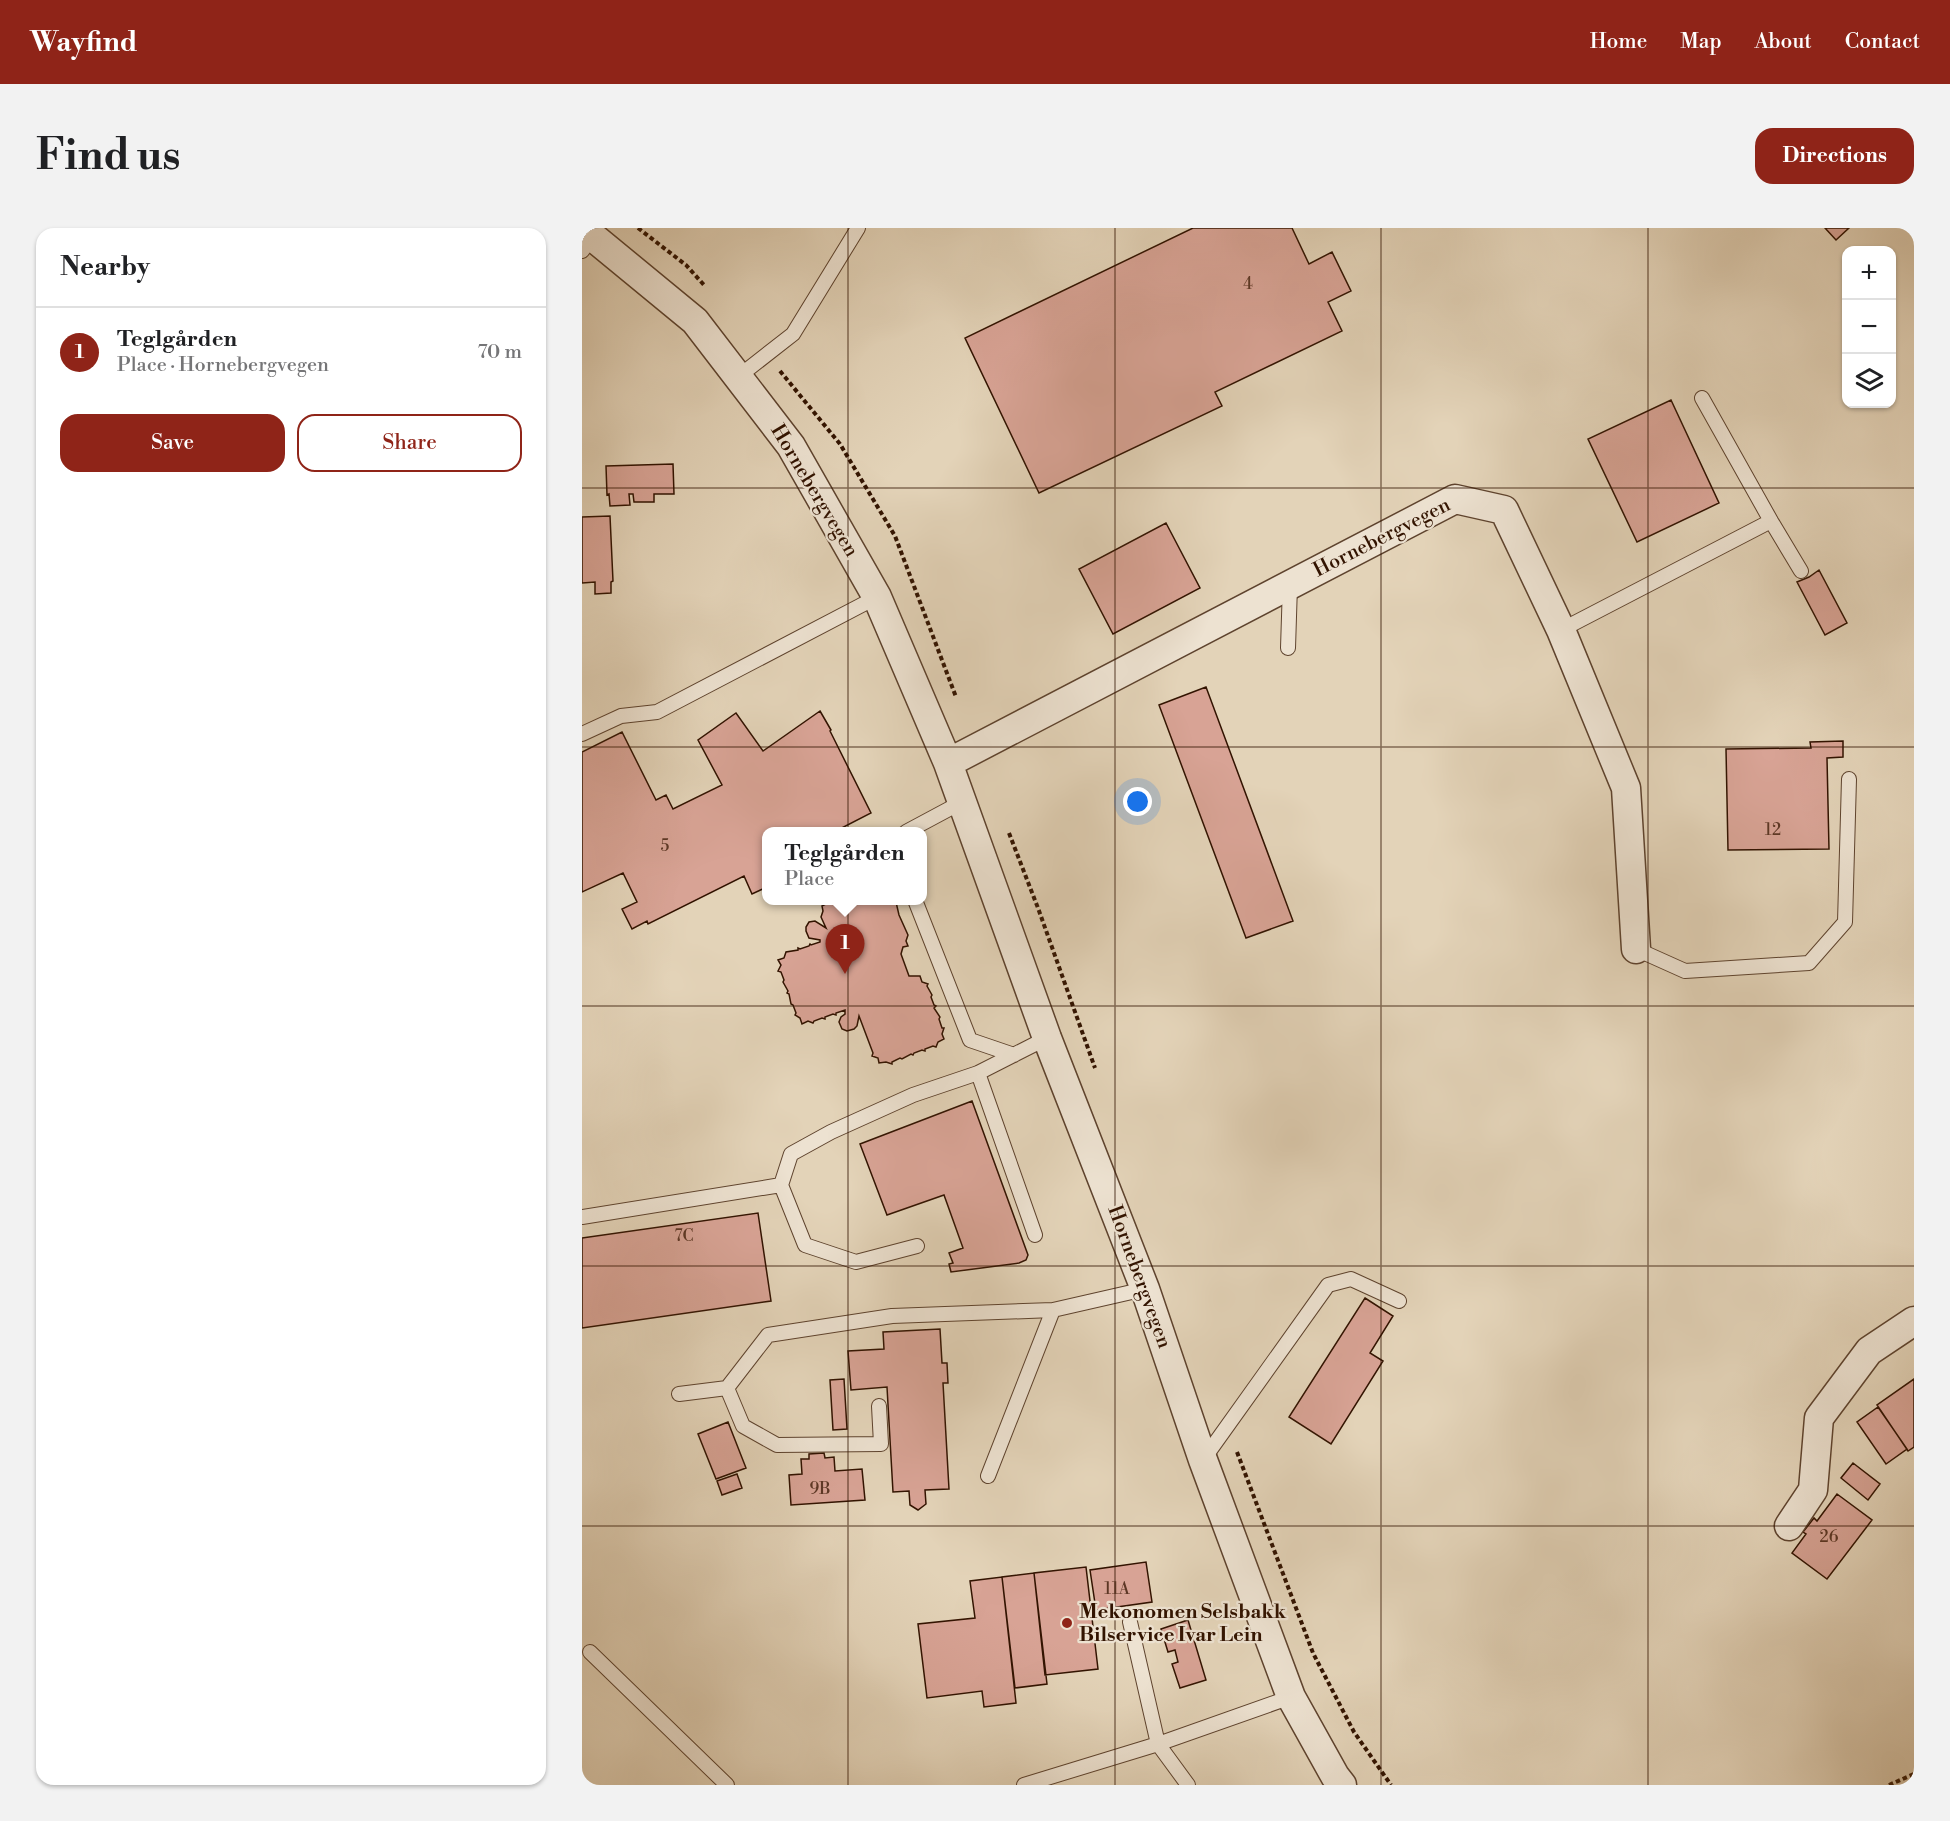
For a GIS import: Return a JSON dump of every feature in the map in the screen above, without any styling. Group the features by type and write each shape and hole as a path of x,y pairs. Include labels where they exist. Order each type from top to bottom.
{"street":[{"name":"Hornebergvegen","path":"586,238 695,321 791,446 877,597 948,763 1047,1038 1145,1289 1203,1460 1291,1697 1342,1785"},
{"name":"Hornebergvegen","path":"948,763 1455,499 1504,510 1561,630 1626,788 1636,949"},
{"path":"1789,1526 1813,1491 1819,1418 1869,1351 1914,1321"}],"lane":[{"path":"738,377 793,334 858,228"},
{"path":"1702,398 1801,571"},
{"path":"1561,630 1771,521"},
{"path":"1288,648 1290,585"},
{"path":"582,734 621,716 657,712 877,597"},
{"path":"1636,949 1685,971 1809,963 1845,922 1849,779"},
{"path":"914,827 962,802"},
{"path":"917,905 970,1040 1014,1055"},
{"path":"917,1246 856,1262 805,1245 781,1185 791,1154 831,1132 913,1095 978,1073 1047,1038"},
{"path":"978,1073 1035,1234"},
{"path":"582,1217 781,1185"},
{"path":"1203,1460 1328,1285 1352,1279 1399,1301"},
{"path":"679,1394 727,1388 768,1335 892,1316 1053,1310 1145,1289"},
{"path":"988,1476 1053,1310"},
{"path":"727,1388 743,1426 777,1445 881,1444 879,1406"},
{"path":"1130,1622 1158,1744 1188,1785"},
{"path":"590,1652 727,1785"},
{"path":"1024,1785 1158,1744 1291,1697"}],"path":[{"path":"1889,1785 1914,1774"}],"building":[{"path":"1193,228 1292,228 1309,264 1332,252 1351,291 1328,302 1342,331 1215,392 1222,406 1039,493 965,338"},
{"path":"1825,228 1849,228 1836,240"},
{"path":"1671,400 1719,503 1637,542 1588,439"},
{"path":"673,464 674,494 654,494 654,502 634,502 633,494 629,494 630,505 610,506 609,494 607,495 606,466"},
{"path":"610,516 613,581 611,582 611,593 595,594 595,582 582,583 582,517"},
{"path":"1166,523 1200,588 1113,634 1079,569"},
{"path":"1819,570 1847,623 1825,635 1797,582"},
{"path":"1206,687 1293,921 1246,938 1159,705"},
{"path":"820,711 871,813 844,827 762,827 762,889 752,894 744,876 648,924 647,921 632,929 622,909 637,902 623,873 582,892 582,752 622,732 656,800 666,795 673,809 722,785 698,740 736,713 763,751"},
{"path":"1843,741 1843,757 1827,758 1829,849 1728,850 1726,749 1811,748 1810,742"},
{"path":"897,905 908,935 906,941 908,946 903,947 901,954 909,976 920,976 922,982 928,984 936,1006 934,1008 944,1028 942,1034 944,1039 938,1042 936,1047 933,1046 925,1051 900,1058 892,1064 879,1063 878,1058 872,1056 873,1053 859,1016 857,1026 847,1031 842,1029 839,1022 845,1010 813,1023 808,1021 802,1024 800,1018 795,1015 781,972 778,971 781,965 778,960 784,958 786,952 820,942 820,940 809,938 806,927 809,922 815,921 826,928 821,917 822,906"},
{"path":"972,1101 1028,1255 1026,1260 1019,1263 951,1272 949,1264 953,1263 949,1253 963,1248 944,1195 887,1215 860,1144"},
{"path":"758,1213 771,1301 582,1328 582,1238"},
{"path":"1365,1298 1393,1316 1370,1353 1383,1361 1331,1444 1289,1417"},
{"path":"940,1329 942,1363 947,1363 948,1383 943,1383 949,1489 925,1490 926,1504 918,1510 910,1505 909,1491 893,1492 887,1387 851,1390 848,1351 884,1349 883,1332"},
{"path":"844,1379 847,1429 833,1430 830,1380"},
{"path":"1914,1379 1914,1447 1908,1451 1877,1405"},
{"path":"1878,1407 1907,1449 1886,1464 1857,1422"},
{"path":"728,1422 746,1468 716,1479 698,1434"},
{"path":"824,1453 825,1458 834,1457 835,1471 862,1469 865,1500 791,1505 789,1475 802,1474 801,1459 809,1459 809,1454"},
{"path":"1853,1463 1880,1484 1868,1500 1841,1478"},
{"path":"737,1474 742,1488 722,1495 717,1481"},
{"path":"1837,1494 1872,1520 1827,1579 1792,1553 1806,1534 1803,1532 1814,1518 1817,1521"},
{"path":"1146,1562 1152,1602 1096,1610 1090,1570"},
{"path":"1086,1567 1098,1669 1045,1675 1034,1573"},
{"path":"1034,1573 1047,1684 1015,1688 1002,1577"},
{"path":"1002,1577 1016,1703 984,1707 982,1691 927,1698 918,1624 975,1618 970,1581"},
{"path":"1188,1620 1206,1680 1180,1688 1172,1664 1178,1662 1175,1650 1168,1652 1161,1629"}],"place":[{"name":"Teglgården","path":"845,974"},
{"name":"Mekonomen Selsbakk Bilservice Ivar Lein","path":"1067,1623"}]}
